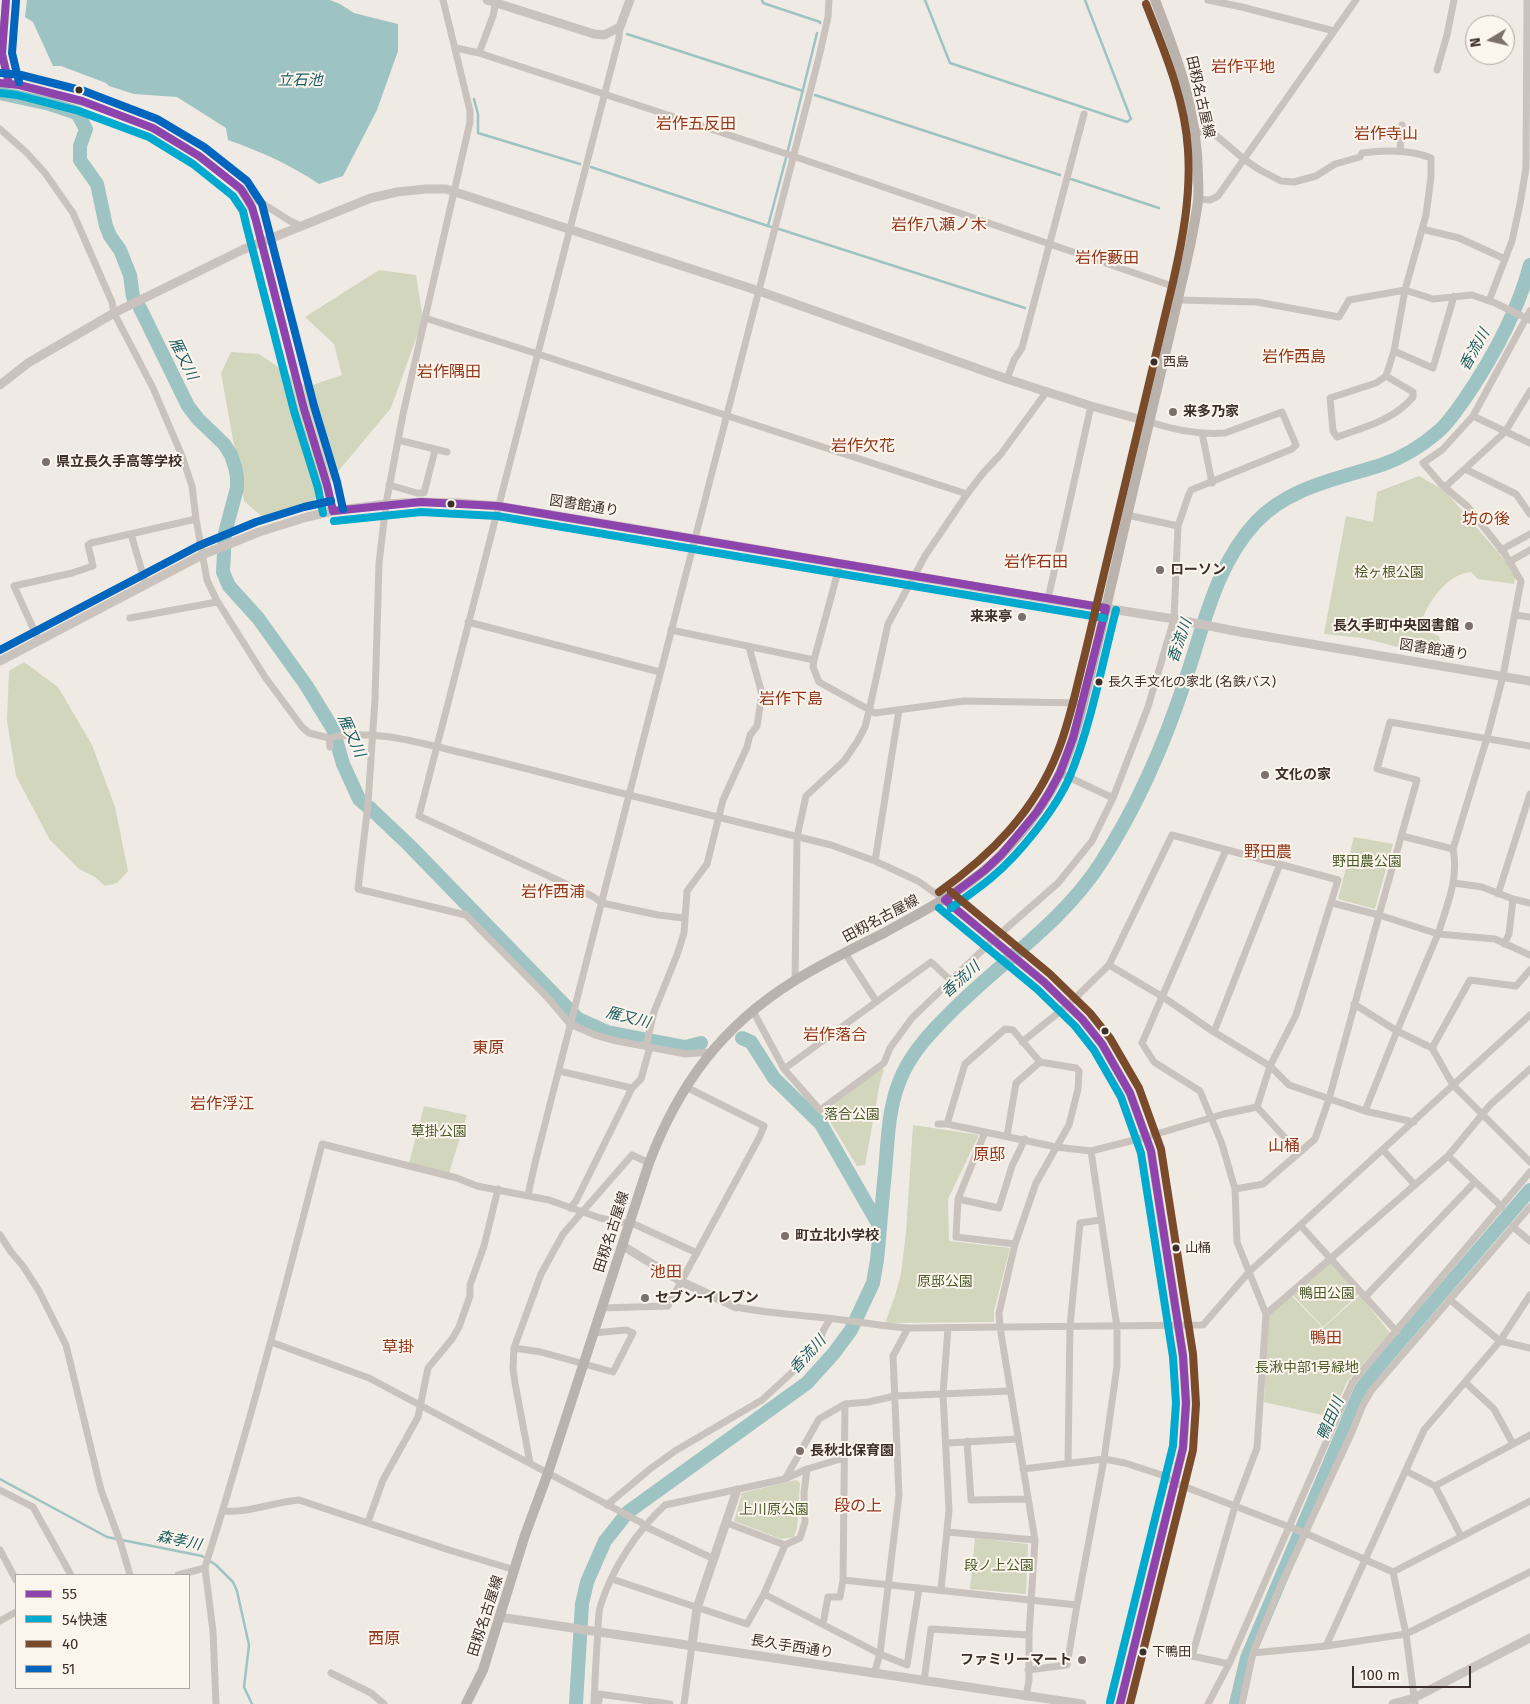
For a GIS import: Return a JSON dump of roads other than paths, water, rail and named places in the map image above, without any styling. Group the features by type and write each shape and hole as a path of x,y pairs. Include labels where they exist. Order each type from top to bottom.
{"main road":[{"name":"田籾名古屋線","path":"466,1704 483,1670 525,1535 548,1473 649,1163 668,1118 686,1087 711,1052 726,1035 753,1011 794,981 945,900 985,870 1001,855 1037,812 1060,773 1073,738 1106,608 1181,289 1198,199 1196,132 1178,58 1155,0"}],"street":[{"path":"6,0 2,54 9,84 82,102 153,128 199,156 241,189 290,221 301,226"},
{"path":"443,0 470,111 470,122 398,440 386,504 379,563 373,735 368,808 358,888 466,915 547,997 570,1024 595,1035 616,1041 686,1054 711,1052"},
{"path":"630,0 620,27 619,38 570,230 418,816 592,896 602,903 684,918"},
{"path":"528,1195 534,1163 819,57 828,17 829,0"},
{"path":"1208,0 1242,6 1334,31"},
{"path":"1198,199 1210,200 1216,198 1356,0"},
{"path":"1437,70 1454,0"},
{"path":"1492,302 1512,242 1526,168 1527,0"},
{"path":"479,52 494,16 493,1 594,34 604,35 620,27"},
{"path":"456,48 479,52 604,95 793,156 1181,289"},
{"path":"1007,379 1014,360 1022,348 1084,114"},
{"path":"1400,151 1402,125"},
{"path":"0,128 45,173 73,213 112,302 114,313 153,388 182,456 192,486 207,580 218,602 265,677 302,728 309,733 329,738 346,734 373,735 406,740 831,845 876,861 918,881 945,900 1026,966 1082,1019 1102,1044 1130,1093 1151,1151 1179,1326 1186,1403 1183,1448 1120,1704"},
{"path":"1196,132 1212,132 1244,160 1282,181 1294,182 1316,176 1335,164 1360,157 1362,153 1382,150 1400,151 1431,158 1431,177 1426,215 1405,290 1394,350 1386,376 1376,383 1330,398 1333,432 1337,437 1384,420 1404,409 1413,397 1413,392 1386,376"},
{"path":"241,189 252,206 290,356 333,511"},
{"path":"0,385 28,363 114,313 262,241 371,198 397,192 446,189 759,291 1007,379 1170,429 1202,433 1226,433 1282,412 1284,413 1296,445 1292,449 1191,490 1178,526 1174,619 1148,707 1113,798 1092,841 1058,882 995,942 950,980 912,1018 890,1048 884,1063 820,1110 784,1069 753,1011"},
{"path":"1422,228 1459,238 1505,259"},
{"path":"1178,300 1256,302 1338,317 1349,300 1405,290 1433,298 1472,295 1527,318"},
{"path":"1394,350 1433,368 1454,296"},
{"path":"1365,1112 1396,1032 1438,934 1454,883 1455,860 1453,849 1487,738 1503,676 1521,580 1501,550 1466,506 1423,463 1442,450 1473,416 1530,311"},
{"path":"425,318 968,494"},
{"path":"1445,487 1506,432 1530,390"},
{"path":"794,981 797,837 806,796 852,751 864,727 888,624 925,556 984,472 1001,454 1047,391"},
{"path":"1048,599 1091,406"},
{"path":"1473,416 1530,444"},
{"path":"1202,433 1212,483"},
{"path":"398,440 447,452"},
{"path":"389,485 417,493 424,493 435,450"},
{"path":"1465,469 1516,494 1530,514"},
{"name":"図書館通り","path":"0,660 38,639 146,586 202,555 233,542 299,519 333,511 386,504 421,502 498,506 1174,619 1216,628 1530,681"},
{"path":"1127,514 1178,526"},
{"path":"38,639 14,586 72,573 93,566 88,545 90,543 196,519"},
{"path":"131,534 146,586"},
{"path":"1501,550 1530,534"},
{"path":"1509,562 1530,550"},
{"path":"840,564 814,660 813,667 819,682 875,713 964,701 1083,702"},
{"path":"130,618 218,602"},
{"path":"1515,615 1530,617"},
{"path":"468,622 660,672"},
{"path":"671,630 814,660"},
{"path":"570,1208 576,1200 632,1088 641,1079 648,1033 654,1012 680,948 684,932 687,891 707,864 723,800 747,747 750,735 757,726 762,694 749,647"},
{"path":"876,861 899,710"},
{"path":"1235,1189 1263,1184 1315,1139 1329,1099 1417,780 1377,769 1390,722 1530,746"},
{"path":"329,738 330,747"},
{"path":"1060,773 1113,798"},
{"path":"1498,894 1530,794"},
{"path":"1022,1042 1068,1005 1109,965 1172,834 1338,880 1296,1015 1270,1066 1257,1107"},
{"path":"1402,836 1453,849"},
{"path":"1226,850 1142,1043 1154,1062 1200,1092 1222,1144 1235,1189 1237,1242 1266,1314 1256,1448 1235,1506 1192,1656 1229,1664"},
{"path":"1214,1032 1280,864"},
{"path":"1454,883 1482,887 1512,899 1530,903"},
{"path":"1504,944 1509,934 1512,899"},
{"path":"1332,903 1379,915 1438,934 1495,939 1530,956"},
{"path":"845,953 876,1001"},
{"path":"784,1069 931,962 950,980"},
{"path":"1109,965 1270,1066 1289,1085 1365,1112 1414,1122"},
{"path":"1432,1048 1470,980 1516,986 1530,970"},
{"path":"1354,1004 1396,1032 1432,1048 1453,1085 1530,1162"},
{"path":"623,1246 682,1282 736,1307 759,1311 908,1328 1203,1325 1249,1272 1530,1015"},
{"path":"947,1124 965,1064 1005,1029 1012,1030 1040,1062 1076,1068 1079,1071 1078,1089 1069,1126 1036,1183 1015,1244 999,1313 1035,1540 1029,1636 1029,1680 1026,1697"},
{"path":"1007,1136 1016,1083 1040,1062"},
{"path":"1266,1314 1448,1156 1490,1105 1530,1070"},
{"path":"559,1071 632,1088"},
{"path":"601,1308 668,1306 755,1147 764,1126 686,1087"},
{"path":"938,1124 947,1124 1025,1139 1056,1147 1091,1150 1257,1107"},
{"path":"1257,1107 1298,1152"},
{"path":"985,1132 958,1199 956,1237 1015,1244"},
{"path":"958,1199 999,1208 1012,1166 1025,1139"},
{"path":"216,1704 214,1631 205,1566 224,1510 239,1450 271,1342 322,1144 457,1178 477,1186 549,1200 583,1212 636,1225 697,1253"},
{"path":"1028,1670 1067,1665 1104,1459 1117,1366 1116,1327 1091,1150"},
{"path":"1383,1150 1415,1185"},
{"path":"530,1463 515,1384 513,1369 514,1348 541,1274 563,1234 632,1155 649,1163"},
{"path":"1448,1156 1502,1207"},
{"path":"1208,1704 1229,1664 1352,1383 1397,1332 1530,1172"},
{"path":"1364,1297 1475,1182"},
{"path":"368,1522 383,1480 418,1417 428,1368 452,1339 461,1320 470,1296 470,1285 484,1246 498,1189"},
{"path":"1242,1704 1253,1653 1277,1594 1371,1390 1530,1207"},
{"path":"1068,1463 1070,1326 1080,1223 1100,1220"},
{"path":"1301,1226 1397,1332"},
{"path":"1512,1226 1530,1241"},
{"path":"0,1235 23,1266 66,1345 101,1490 130,1574"},
{"path":"1326,1646 1424,1430 1500,1341 1530,1294"},
{"path":"1449,1299 1500,1341 1530,1348"},
{"path":"608,1506 650,1469 675,1451 762,1400 811,1355 819,1344 822,1331 834,1319"},
{"path":"874,1674 880,1654 899,1496 893,1356 908,1328"},
{"path":"941,1590 949,1510 943,1394 948,1328"},
{"path":"514,1348 541,1352 582,1365 613,1372 633,1334 626,1330 593,1333"},
{"path":"271,1342 369,1378 608,1506 714,1559"},
{"path":"1466,1383 1494,1409 1513,1444"},
{"path":"785,1479 819,1419 845,1404 868,1402 895,1396 1010,1391"},
{"path":"823,1624 828,1597 840,1597 843,1580 845,1404"},
{"path":"1435,1486 1530,1435"},
{"path":"947,1443 1018,1439"},
{"path":"968,1441 971,1500 1028,1499"},
{"path":"594,1704 596,1631 601,1604 612,1579 643,1524 665,1505 785,1479 844,1458"},
{"path":"1024,1468 1104,1459 1125,1463 1165,1476 1175,1483 1305,1533 1393,1572"},
{"path":"612,1579 747,1624 764,1594 785,1545 800,1538 805,1522 804,1494 808,1470"},
{"path":"1406,1472 1435,1486 1461,1536"},
{"path":"0,1490 33,1507 70,1574"},
{"path":"684,1704 697,1608 738,1490"},
{"path":"224,1510 241,1511 283,1501 299,1500 515,1570"},
{"path":"1393,1572 1530,1501"},
{"path":"727,1522 785,1545"},
{"path":"947,1532 1035,1540"},
{"path":"0,1550 15,1578"},
{"path":"181,1574 205,1566"},
{"path":"1393,1572 1406,1634 1415,1701"},
{"path":"1253,1653 1326,1646 1406,1634 1530,1572"},
{"path":"843,1580 1077,1605"},
{"path":"764,1594 880,1654 907,1665 919,1588"},
{"path":"0,1620 15,1612"},
{"name":"長久手西通り","path":"499,1618 1082,1704"},
{"path":"924,1681 931,1629 1029,1636"},
{"path":"1393,1704 1415,1701 1530,1638"},
{"path":"331,1673 371,1693 384,1704"},
{"path":"598,1704 599,1694 670,1704"}],"water":[{"name":"立石池","path":"27,0 330,0 354,13 398,24 398,51 377,110 343,176 319,184 275,159 228,140 226,128 177,97 134,94 61,66 53,66 33,22 25,17"}],"waterway":[{"path":"762,0 763,3 820,23"},
{"path":"925,0 950,63 1127,122 1131,119 1085,0"},
{"path":"788,150 817,33"},
{"path":"627,34 803,91"},
{"name":"雁又川","path":"0,93 50,104 77,113 86,129 80,146 80,160 97,184 106,226 110,236 120,250 130,275 133,297"},
{"path":"815,95 1060,175"},
{"path":"474,99 478,114 478,133 580,164"},
{"path":"771,227 768,226 786,158"},
{"path":"591,167 768,226"},
{"path":"1071,179 1159,208"},
{"path":"779,229 1025,308"},
{"name":"香流川","path":"576,1704 582,1604 587,1582 605,1541 628,1512 807,1383 834,1353 851,1330 873,1283 877,1260 889,1122 894,1097 903,1073 918,1049 936,1028 968,995 1067,906 1100,864 1138,798 1159,752 1177,705 1212,597 1230,558 1242,539 1256,522 1283,500 1331,480 1397,459 1427,441 1440,430 1450,420 1464,400 1503,336 1525,283 1530,265"},
{"name":"雁又川","path":"140,308 188,406 198,419 224,444 231,455 235,467 237,488 225,533 223,572 229,586 258,618 306,685 333,729 343,764 359,799 409,845 578,1019 607,1032 685,1047 701,1043"},
{"name":"雁又川","path":"742,1038 751,1042 774,1078 821,1124 880,1227"},
{"name":"鴨田川","path":"1236,1704 1247,1658 1361,1389 1530,1190"},
{"name":"森孝川","path":"0,1479 107,1537 202,1556 216,1565 233,1582 237,1591 249,1645 244,1687 252,1704"}],"place":[{"name":"西島","path":"1154,362"},
{"name":"来多乃家","path":"1173,412"},
{"name":"県立長久手高等学校","path":"46,462"},
{"name":"ローソン","path":"1160,570"},
{"name":"来来亭","path":"1022,617"},
{"name":"長久手町中央図書館","path":"1469,626"},
{"name":"長久手文化の家北 (名鉄バス)","path":"1099,682"},
{"name":"文化の家","path":"1265,775"},
{"name":"町立北小学校","path":"785,1236"},
{"name":"山桶","path":"1176,1248"},
{"name":"セブン-イレブン","path":"645,1298"},
{"name":"長秋北保育園","path":"800,1451"},
{"name":"下鴨田","path":"1143,1652"},
{"name":"ファミリーマート","path":"1082,1660"}],"district":[{"name":"岩作平地","path":"1243,68"},
{"name":"岩作五反田","path":"696,125"},
{"name":"岩作寺山","path":"1386,135"},
{"name":"岩作八瀬ノ木","path":"939,226"},
{"name":"岩作藪田","path":"1107,259"},
{"name":"岩作西島","path":"1294,358"},
{"name":"岩作隅田","path":"449,373"},
{"name":"岩作欠花","path":"863,447"},
{"name":"坊の後","path":"1486,520"},
{"name":"岩作石田","path":"1036,563"},
{"name":"岩作下島","path":"791,700"},
{"name":"野田農","path":"1268,853"},
{"name":"岩作西浦","path":"553,893"},
{"name":"岩作落合","path":"835,1036"},
{"name":"東原","path":"488,1049"},
{"name":"岩作浮江","path":"222,1105"},
{"name":"山桶","path":"1284,1147"},
{"name":"原邸","path":"989,1156"},
{"name":"池田","path":"666,1273"},
{"name":"鴨田","path":"1326,1339"},
{"name":"草掛","path":"398,1348"},
{"name":"段の上","path":"858,1507"},
{"name":"西原","path":"384,1640"}],"park label":[{"name":"桧ヶ根公園","path":"1389,573"},
{"name":"野田農公園","path":"1367,862"},
{"name":"落合公園","path":"852,1115"},
{"name":"草掛公園","path":"439,1132"},
{"name":"原邸公園","path":"945,1282"},
{"name":"鴨田公園","path":"1327,1294"},
{"name":"長湫中部1号緑地","path":"1307,1368"},
{"name":"上川原公園","path":"774,1510"},
{"name":"段ノ上公園","path":"999,1566"}]}
